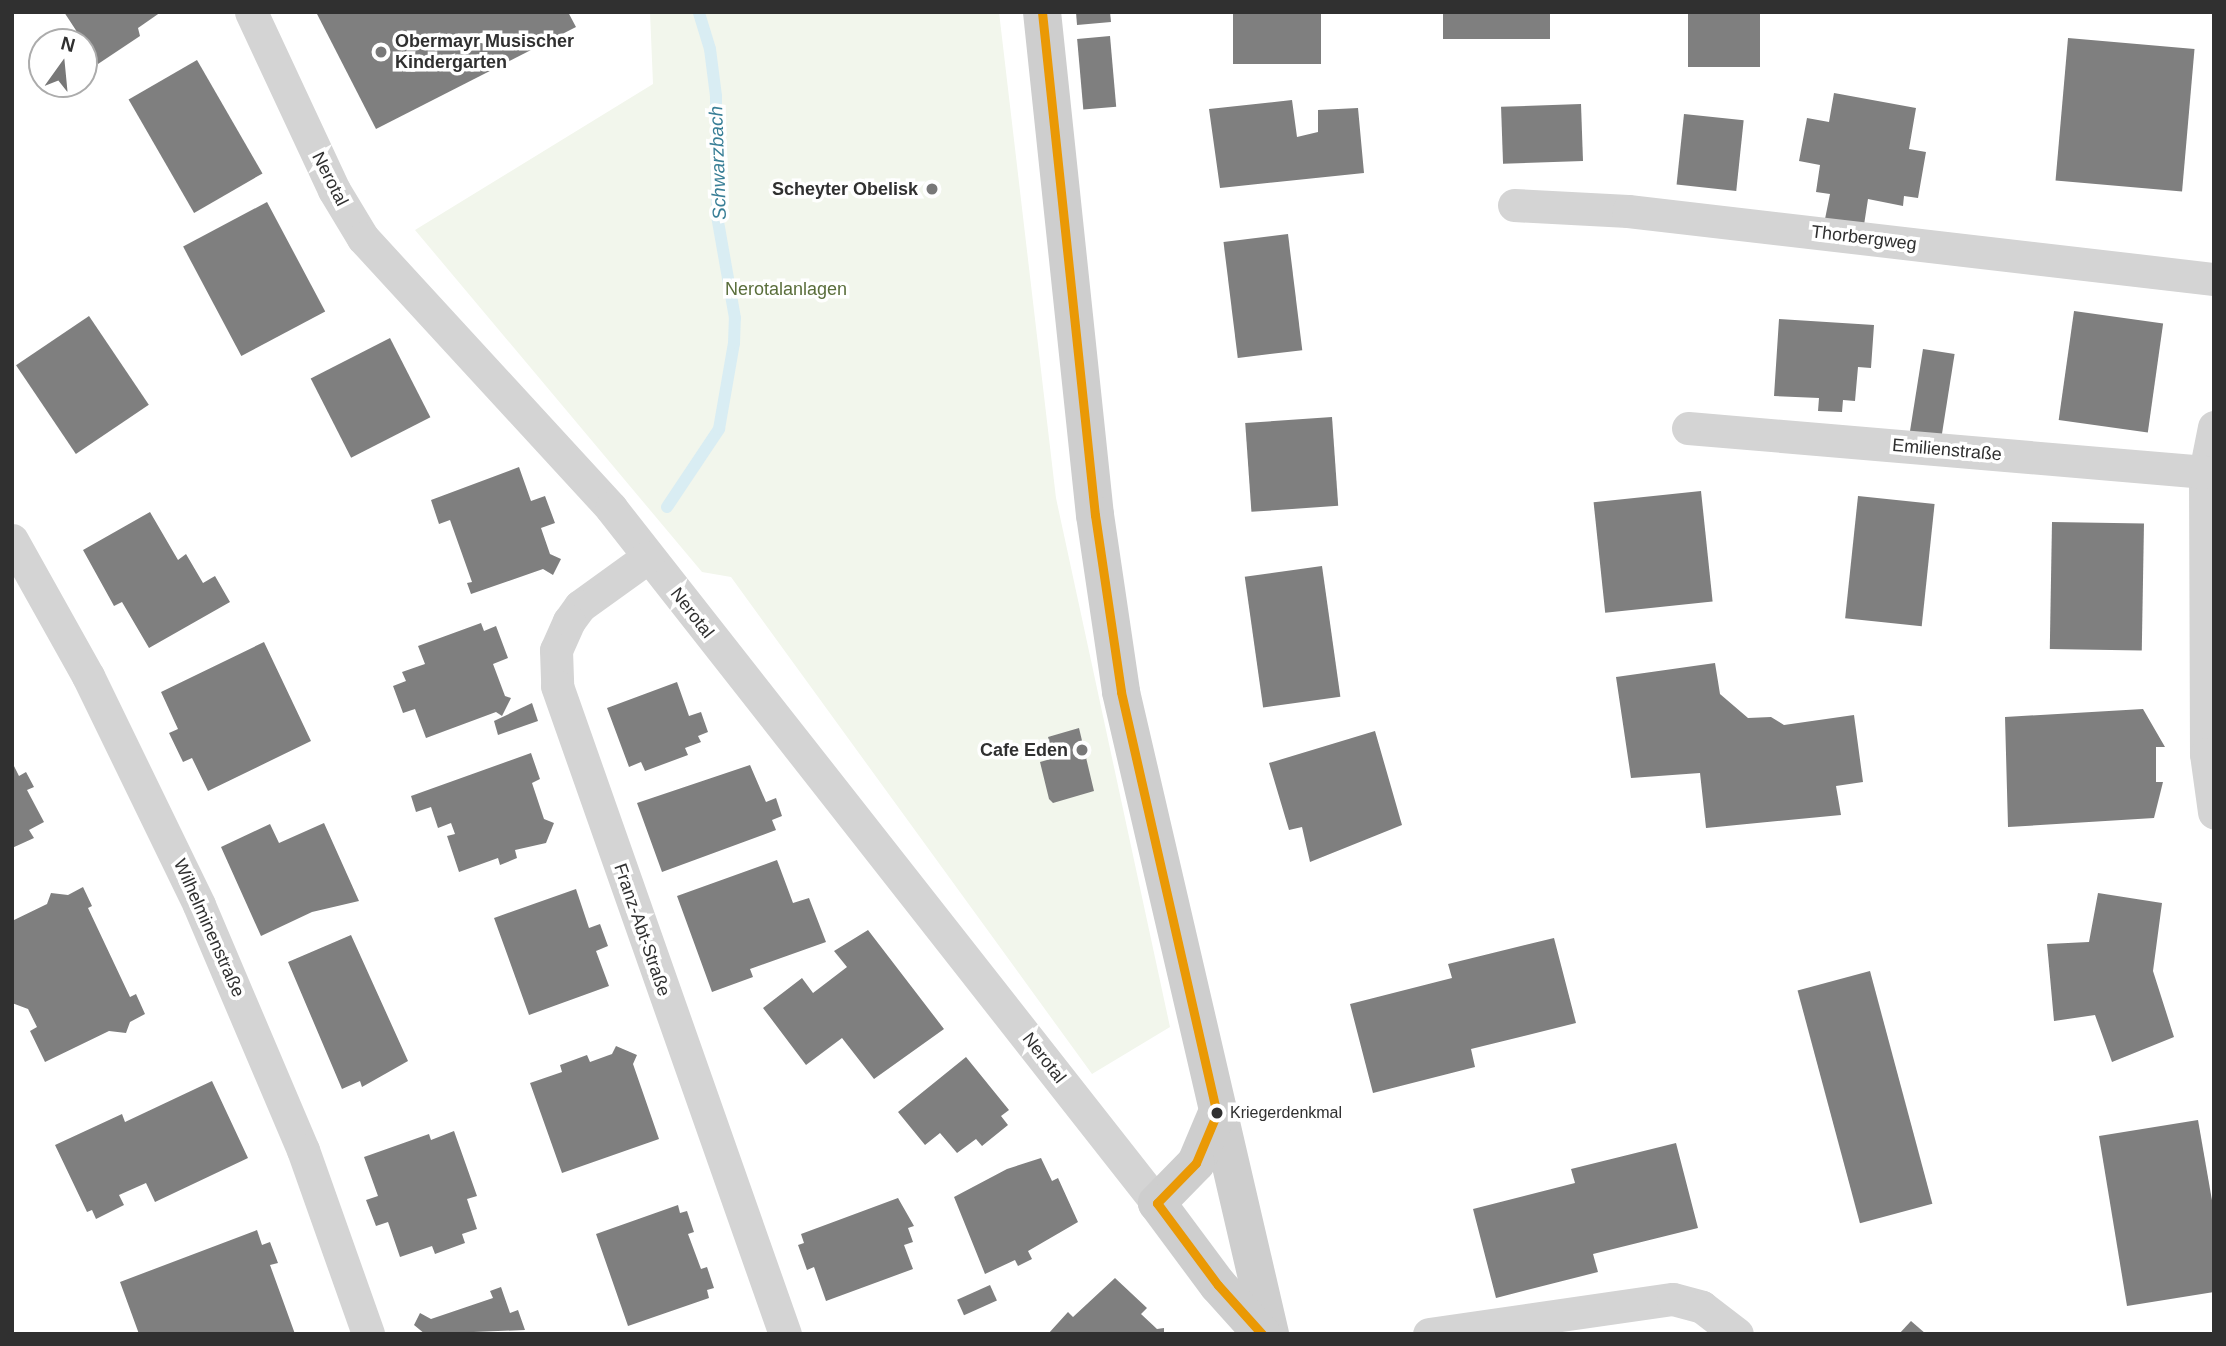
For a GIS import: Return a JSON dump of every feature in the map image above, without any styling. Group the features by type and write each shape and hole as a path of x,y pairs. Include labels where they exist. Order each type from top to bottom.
{"street":[{"name":"Nerotal","path":"251,12 334,190 363,238 611,508 1157,1203 1218,1285 1262,1334"},
{"path":"1042,12 1095,515 1121,692 1270,1334"},
{"name":"Thorbergweg","path":"1514,205 1628,211 2214,279"},
{"path":"2214,427 2206,472 2206,754 2214,812"},
{"name":"Emilienstraße","path":"1688,428 2206,472"},
{"name":"Wilhelminenstraße","path":"12,540 88,676 199,905 303,1150 368,1334"},
{"name":"Franz-Abt-Straße","path":"648,557 580,606 569,621 556,650 557,686 785,1334"},
{"path":"1157,1203 1196,1163 1217,1113"},
{"path":"1429,1334 1673,1300 1702,1307 1737,1334"}],"green space":[{"name":"Nerotalanlagen","path":"650,12 999,12 1056,498 1170,1027 1092,1074 731,577 702,572 415,230 653,84"}],"building":[{"path":"64,12 161,12 138,28 140,36 98,64 98,28 74,28"},
{"path":"316,12 568,12 576,27 376,129"},
{"path":"1076,12 1110,12 1111,22 1077,25"},
{"path":"1233,12 1321,12 1321,64 1233,64"},
{"path":"1443,12 1550,12 1550,39 1443,39"},
{"path":"1688,12 1760,12 1760,67 1688,67"},
{"path":"1110,36 1116,107 1083,110 1077,39"},
{"path":"2068,38 2195,49 2182,192 2056,180"},
{"path":"197,60 262,173 194,213 129,100"},
{"path":"1834,93 1916,108 1909,149 1926,152 1918,198 1904,196 1903,206 1868,199 1864,225 1825,219 1830,194 1816,192 1820,165 1799,161 1807,118 1829,122"},
{"path":"1292,100 1297,137 1318,132 1318,110 1358,108 1364,173 1220,188 1209,109"},
{"path":"1581,104 1583,161 1503,164 1501,107"},
{"path":"1684,114 1744,120 1736,191 1677,185"},
{"path":"267,202 325,311 241,356 183,247"},
{"path":"1288,234 1302,350 1238,358 1223,242"},
{"path":"2074,311 2163,324 2148,432 2059,420"},
{"path":"89,316 149,405 76,454 16,365"},
{"path":"1779,319 1874,325 1871,368 1858,367 1855,401 1843,400 1842,412 1818,411 1819,398 1774,396"},
{"path":"390,338 430,417 351,458 311,378"},
{"path":"1923,349 1955,354 1941,440 1909,435"},
{"path":"1332,417 1338,506 1251,512 1245,423"},
{"path":"519,467 531,501 545,496 555,523 541,528 550,554 561,559 553,575 543,569 471,594 467,583 472,582 450,520 439,524 431,500"},
{"path":"1701,491 1713,601 1605,613 1594,502"},
{"path":"1858,496 1935,504 1922,626 1845,618"},
{"path":"150,512 178,560 186,554 203,583 215,576 230,602 149,648 122,602 114,606 83,550"},
{"path":"2052,522 2144,524 2142,651 2050,649"},
{"path":"1322,566 1340,697 1263,708 1245,577"},
{"path":"481,623 484,631 496,626 508,658 493,664 505,696 511,698 502,716 496,712 426,738 415,709 403,713 393,686 406,681 402,672 425,664 418,646"},
{"path":"264,642 311,741 208,791 192,758 183,762 169,733 178,729 161,692"},
{"path":"1715,663 1720,694 1748,718 1771,717 1784,725 1854,715 1863,782 1836,786 1841,815 1706,828 1700,773 1631,778 1616,677"},
{"path":"677,682 689,716 701,712 708,732 698,736 701,742 685,748 688,755 645,771 641,762 629,767 607,708"},
{"path":"532,703 538,721 498,735 494,721"},
{"path":"2143,709 2165,747 2156,747 2156,782 2163,782 2154,818 2008,827 2005,717"},
{"path":"1079,728 1094,791 1053,803 1049,799 1040,762 1054,758 1048,737"},
{"path":"1375,731 1402,825 1310,862 1302,827 1289,830 1269,763"},
{"path":"531,753 540,779 532,783 544,819 554,823 546,843 515,850 517,858 500,865 498,858 459,872 447,836 455,834 451,823 438,828 431,807 416,812 411,796"},
{"path":"12,762 19,776 26,772 34,787 27,790 44,822 29,830 34,838 12,848"},
{"path":"750,765 766,802 776,798 782,816 772,820 776,830 662,872 637,803"},
{"path":"324,823 359,901 312,912 261,936 221,847 270,824 279,843"},
{"path":"777,860 793,903 809,898 826,942 750,969 753,977 712,992 677,896"},
{"path":"83,887 92,906 88,908 130,997 136,994 145,1014 130,1022 126,1033 109,1031 45,1062 30,1031 37,1027 28,1009 12,1003 12,921 47,904 51,893 68,895"},
{"path":"576,889 589,928 600,924 608,946 596,951 609,986 529,1015 494,918"},
{"path":"2098,893 2162,903 2153,971 2174,1037 2112,1062 2095,1015 2054,1021 2047,944 2089,942"},
{"path":"868,930 944,1029 874,1079 842,1038 806,1065 763,1008 802,978 813,993 847,967 834,951"},
{"path":"351,935 408,1061 362,1087 360,1081 342,1089 288,962"},
{"path":"1554,938 1576,1023 1471,1049 1475,1067 1373,1093 1350,1004 1452,978 1448,964"},
{"path":"1870,971 1932,1204 1860,1223 1798,990"},
{"path":"616,1046 637,1055 633,1064 659,1139 562,1173 530,1083 562,1072 560,1065 587,1055 590,1062 612,1054"},
{"path":"966,1057 1009,1110 1001,1116 1008,1125 982,1146 976,1139 957,1153 940,1133 925,1145 898,1112"},
{"path":"212,1081 248,1158 155,1202 146,1183 119,1195 124,1205 96,1219 92,1210 87,1212 55,1145 122,1114 125,1122"},
{"path":"2198,1120 2214,1212 2214,1292 2127,1306 2099,1136"},
{"path":"454,1131 477,1196 467,1199 477,1229 462,1234 465,1243 435,1254 432,1246 400,1257 388,1222 376,1226 366,1200 378,1196 364,1157 429,1134 431,1140"},
{"path":"1676,1143 1698,1228 1593,1254 1598,1272 1496,1298 1473,1209 1575,1183 1571,1169"},
{"path":"1041,1158 1052,1181 1058,1178 1078,1222 1028,1251 1032,1259 1018,1266 1015,1260 985,1274 954,1197 1007,1169"},
{"path":"898,1198 914,1226 908,1228 913,1242 904,1245 913,1269 826,1301 814,1267 807,1270 798,1245 804,1243 801,1234"},
{"path":"678,1205 680,1213 687,1211 694,1232 688,1234 701,1269 707,1267 714,1288 707,1290 709,1298 628,1326 596,1234"},
{"path":"257,1230 262,1245 270,1242 278,1263 270,1265 295,1334 139,1334 120,1282"},
{"path":"1115,1278 1147,1308 1141,1314 1157,1329 1164,1328 1164,1334 1048,1334 1068,1312 1073,1317"},
{"path":"990,1285 997,1301 964,1315 957,1300"},
{"path":"501,1287 510,1313 518,1310 525,1330 425,1334 414,1325 420,1313 431,1319 493,1298 490,1291"},
{"path":"1911,1321 1926,1334 1899,1334"}],"waterway":[{"name":"Schwarzbach","path":"667,507 719,429 734,343 735,318 717,216 716,96 710,49 699,12"}],"transit line":[{"path":"1042,12 1095,515 1121,692 1217,1113 1196,1163 1157,1203 1218,1285 1262,1334"}],"place":[{"name":"Obermayr Musischer Kindergarten","path":"381,52"},
{"name":"Scheyter Obelisk","path":"932,189"},
{"name":"Cafe Eden","path":"1082,750"},
{"name":"Kriegerdenkmal","path":"1217,1113"}]}
